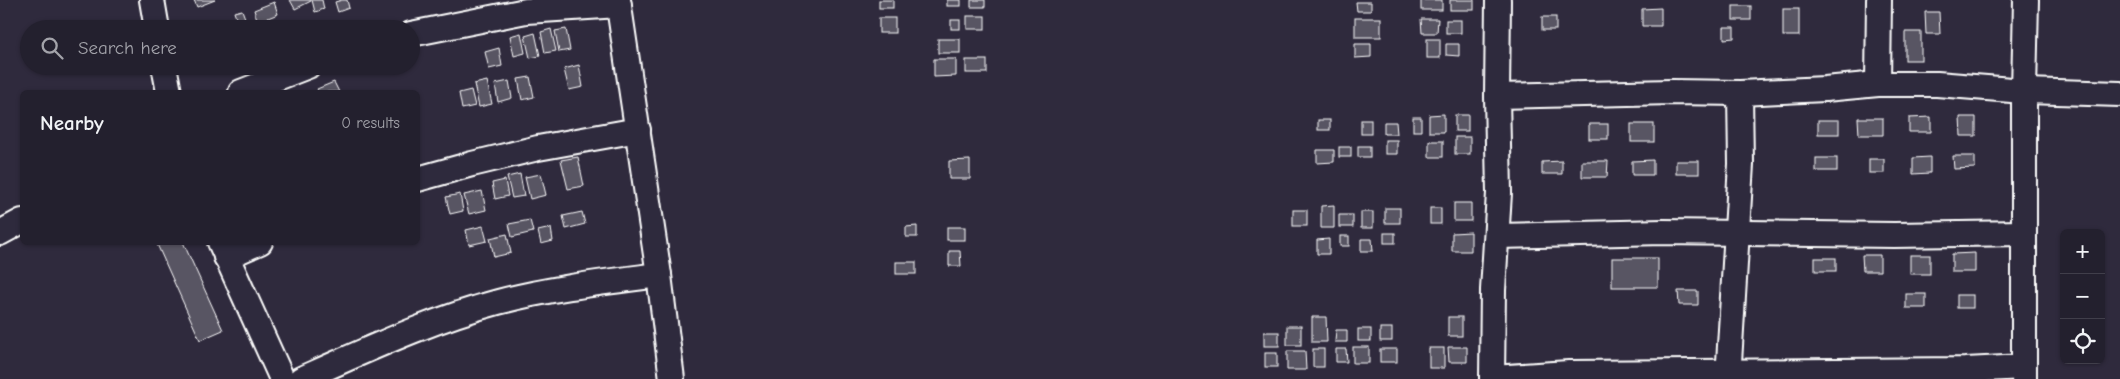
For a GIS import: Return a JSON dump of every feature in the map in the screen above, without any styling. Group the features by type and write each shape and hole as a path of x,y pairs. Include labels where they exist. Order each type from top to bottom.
{"street":[{"path":"152,0 155,20"},
{"path":"1498,0 1497,96 1499,146 1497,236 1493,290 1492,379 1569,374 1729,375 1966,370 2024,373 2024,90 2026,0"},
{"path":"1878,84 1879,0"},
{"path":"420,32 526,11 618,3 659,275 672,379"},
{"path":"166,75 169,90"},
{"path":"246,90 285,75"},
{"path":"1497,96 1672,92 1740,93 1825,89 1878,84 1937,84 2120,94"},
{"path":"1729,375 1741,164 1740,93"},
{"path":"420,179 472,164 538,148 638,130"},
{"path":"0,233 20,222"},
{"path":"1497,236 1663,232 1894,235 2024,233"},
{"path":"246,245 223,250 282,379"},
{"path":"301,379 427,325 498,302 566,287 659,275"}],"building":[{"path":"194,0 215,0 197,7"},
{"path":"290,0 311,0 311,1 295,9"},
{"path":"312,0 322,0 324,9 315,12"},
{"path":"347,0 349,8 338,12 335,2"},
{"path":"879,0 893,0 893,8 879,8"},
{"path":"947,0 961,0 961,6 947,6"},
{"path":"971,0 985,0 985,7 971,7"},
{"path":"1421,0 1442,0 1442,10 1421,10"},
{"path":"1450,0 1474,0 1474,10 1450,10"},
{"path":"274,2 278,14 263,20 257,20 254,10"},
{"path":"1356,2 1371,2 1371,11 1357,11"},
{"path":"1733,6 1751,6 1751,20 1733,20"},
{"path":"1661,8 1661,26 1642,26 1642,9"},
{"path":"1783,9 1799,9 1799,36 1783,36"},
{"path":"242,10 246,20 237,20 234,12"},
{"path":"1925,12 1939,12 1940,34 1926,34"},
{"path":"967,16 985,16 985,29 967,29"},
{"path":"1542,17 1556,17 1556,30 1542,30"},
{"path":"879,18 895,18 895,33 879,33"},
{"path":"1355,18 1381,18 1381,37 1355,37"},
{"path":"1421,19 1438,19 1437,33 1422,33"},
{"path":"951,20 960,20 960,29 951,29"},
{"path":"1446,20 1461,20 1461,33 1446,33"},
{"path":"1724,27 1734,27 1734,38 1724,39"},
{"path":"551,29 556,51 545,53 541,32"},
{"path":"566,29 570,50 559,52 555,31"},
{"path":"1905,32 1921,32 1921,60 1905,60"},
{"path":"521,33 525,53 514,56 510,36"},
{"path":"535,33 540,56 530,58 525,36"},
{"path":"938,39 960,39 960,53 938,53"},
{"path":"1427,39 1440,39 1440,58 1427,58"},
{"path":"1355,44 1371,44 1371,57 1355,58"},
{"path":"1446,44 1459,44 1459,56 1446,55"},
{"path":"499,48 502,66 489,69 485,52"},
{"path":"934,59 956,59 956,76 934,77"},
{"path":"966,60 987,60 987,73 966,73"},
{"path":"579,65 583,87 569,90 564,69"},
{"path":"530,77 534,97 522,100 518,79"},
{"path":"487,81 492,104 479,107 474,84"},
{"path":"509,81 512,98 498,102 495,84"},
{"path":"334,82 338,90 318,90"},
{"path":"471,90 475,106 462,109 459,93"},
{"path":"1444,114 1444,132 1429,132 1429,115"},
{"path":"1455,115 1468,115 1468,131 1455,131"},
{"path":"1413,117 1421,117 1421,131 1413,131"},
{"path":"1931,117 1931,132 1909,132 1909,118"},
{"path":"1960,117 1976,117 1976,136 1961,136"},
{"path":"1858,118 1883,118 1883,135 1859,135"},
{"path":"1318,120 1330,120 1330,130 1318,130"},
{"path":"1361,120 1371,120 1371,134 1361,134"},
{"path":"1818,120 1839,120 1839,134 1818,134"},
{"path":"1384,122 1396,122 1397,134 1384,134"},
{"path":"1589,124 1608,124 1608,139 1589,139"},
{"path":"1631,124 1654,124 1654,142 1631,142"},
{"path":"1455,137 1470,137 1470,154 1455,154"},
{"path":"1385,140 1397,140 1397,154 1385,154"},
{"path":"1429,141 1443,141 1443,157 1429,157"},
{"path":"1358,146 1370,146 1370,157 1358,157"},
{"path":"1339,147 1351,147 1351,157 1339,157"},
{"path":"1317,150 1334,150 1334,162 1317,163"},
{"path":"1953,156 1975,156 1975,168 1954,169"},
{"path":"578,157 584,186 568,189 561,160"},
{"path":"1930,157 1930,173 1913,174 1913,158"},
{"path":"1816,158 1837,158 1837,171 1816,171"},
{"path":"1869,159 1884,159 1884,173 1869,173"},
{"path":"970,160 970,179 949,179 949,161"},
{"path":"1653,160 1653,175 1632,175 1632,161"},
{"path":"1562,161 1562,174 1542,174 1542,162"},
{"path":"1582,161 1608,161 1607,177 1582,177"},
{"path":"1676,161 1699,161 1699,174 1676,174"},
{"path":"520,174 524,196 512,198 507,177"},
{"path":"541,174 546,195 530,199 525,177"},
{"path":"505,180 508,196 495,199 492,183"},
{"path":"482,191 486,210 469,214 464,195"},
{"path":"460,194 463,211 450,214 446,197"},
{"path":"1454,203 1471,203 1471,221 1454,221"},
{"path":"1334,205 1334,228 1321,228 1321,206"},
{"path":"1385,208 1400,208 1400,223 1385,223"},
{"path":"1430,208 1441,208 1441,224 1430,224"},
{"path":"1293,210 1307,210 1307,226 1293,226"},
{"path":"582,212 585,224 566,229 563,216"},
{"path":"1361,212 1373,212 1373,228 1361,228"},
{"path":"1339,215 1353,215 1353,227 1339,227"},
{"path":"530,220 533,232 512,237 509,224"},
{"path":"483,226 487,241 469,245 466,230"},
{"path":"917,226 917,237 906,237 906,227"},
{"path":"947,227 965,227 965,240 947,240"},
{"path":"551,228 553,241 541,244 538,231"},
{"path":"1471,232 1471,251 1452,251 1452,233"},
{"path":"1384,233 1395,233 1395,243 1384,243"},
{"path":"507,234 511,253 494,257 490,238"},
{"path":"1340,236 1349,236 1349,246 1340,246"},
{"path":"1329,239 1329,254 1317,254 1317,240"},
{"path":"1361,239 1372,239 1373,251 1361,251"},
{"path":"157,245 184,245 223,330 200,340"},
{"path":"949,251 960,251 961,266 949,266"},
{"path":"1975,253 1975,272 1952,272 1952,254"},
{"path":"1862,255 1880,255 1880,271 1863,271"},
{"path":"1910,255 1930,255 1930,274 1910,274"},
{"path":"1612,258 1658,258 1658,287 1612,287"},
{"path":"1815,258 1836,258 1836,271 1815,271"},
{"path":"896,262 916,262 916,274 896,274"},
{"path":"1678,291 1698,291 1698,305 1679,305"},
{"path":"1906,294 1926,294 1926,308 1906,308"},
{"path":"1957,295 1973,295 1973,308 1957,308"},
{"path":"1312,317 1326,317 1327,342 1312,342"},
{"path":"1448,317 1462,317 1462,336 1448,336"},
{"path":"1287,326 1301,326 1301,345 1287,345"},
{"path":"1380,328 1392,328 1392,341 1380,341"},
{"path":"1358,329 1371,329 1371,341 1358,341"},
{"path":"1336,330 1347,330 1347,342 1335,342"},
{"path":"1264,332 1279,332 1279,346 1264,346"},
{"path":"1353,347 1369,347 1369,363 1353,363"},
{"path":"1448,347 1467,347 1467,362 1449,362"},
{"path":"1429,348 1444,348 1444,368 1429,368"},
{"path":"1313,349 1324,349 1324,367 1313,367"},
{"path":"1336,349 1346,349 1347,362 1336,362"},
{"path":"1380,349 1397,349 1397,362 1380,362"},
{"path":"1287,351 1305,351 1306,370 1287,370"},
{"path":"1265,353 1277,353 1277,367 1265,367"}]}
